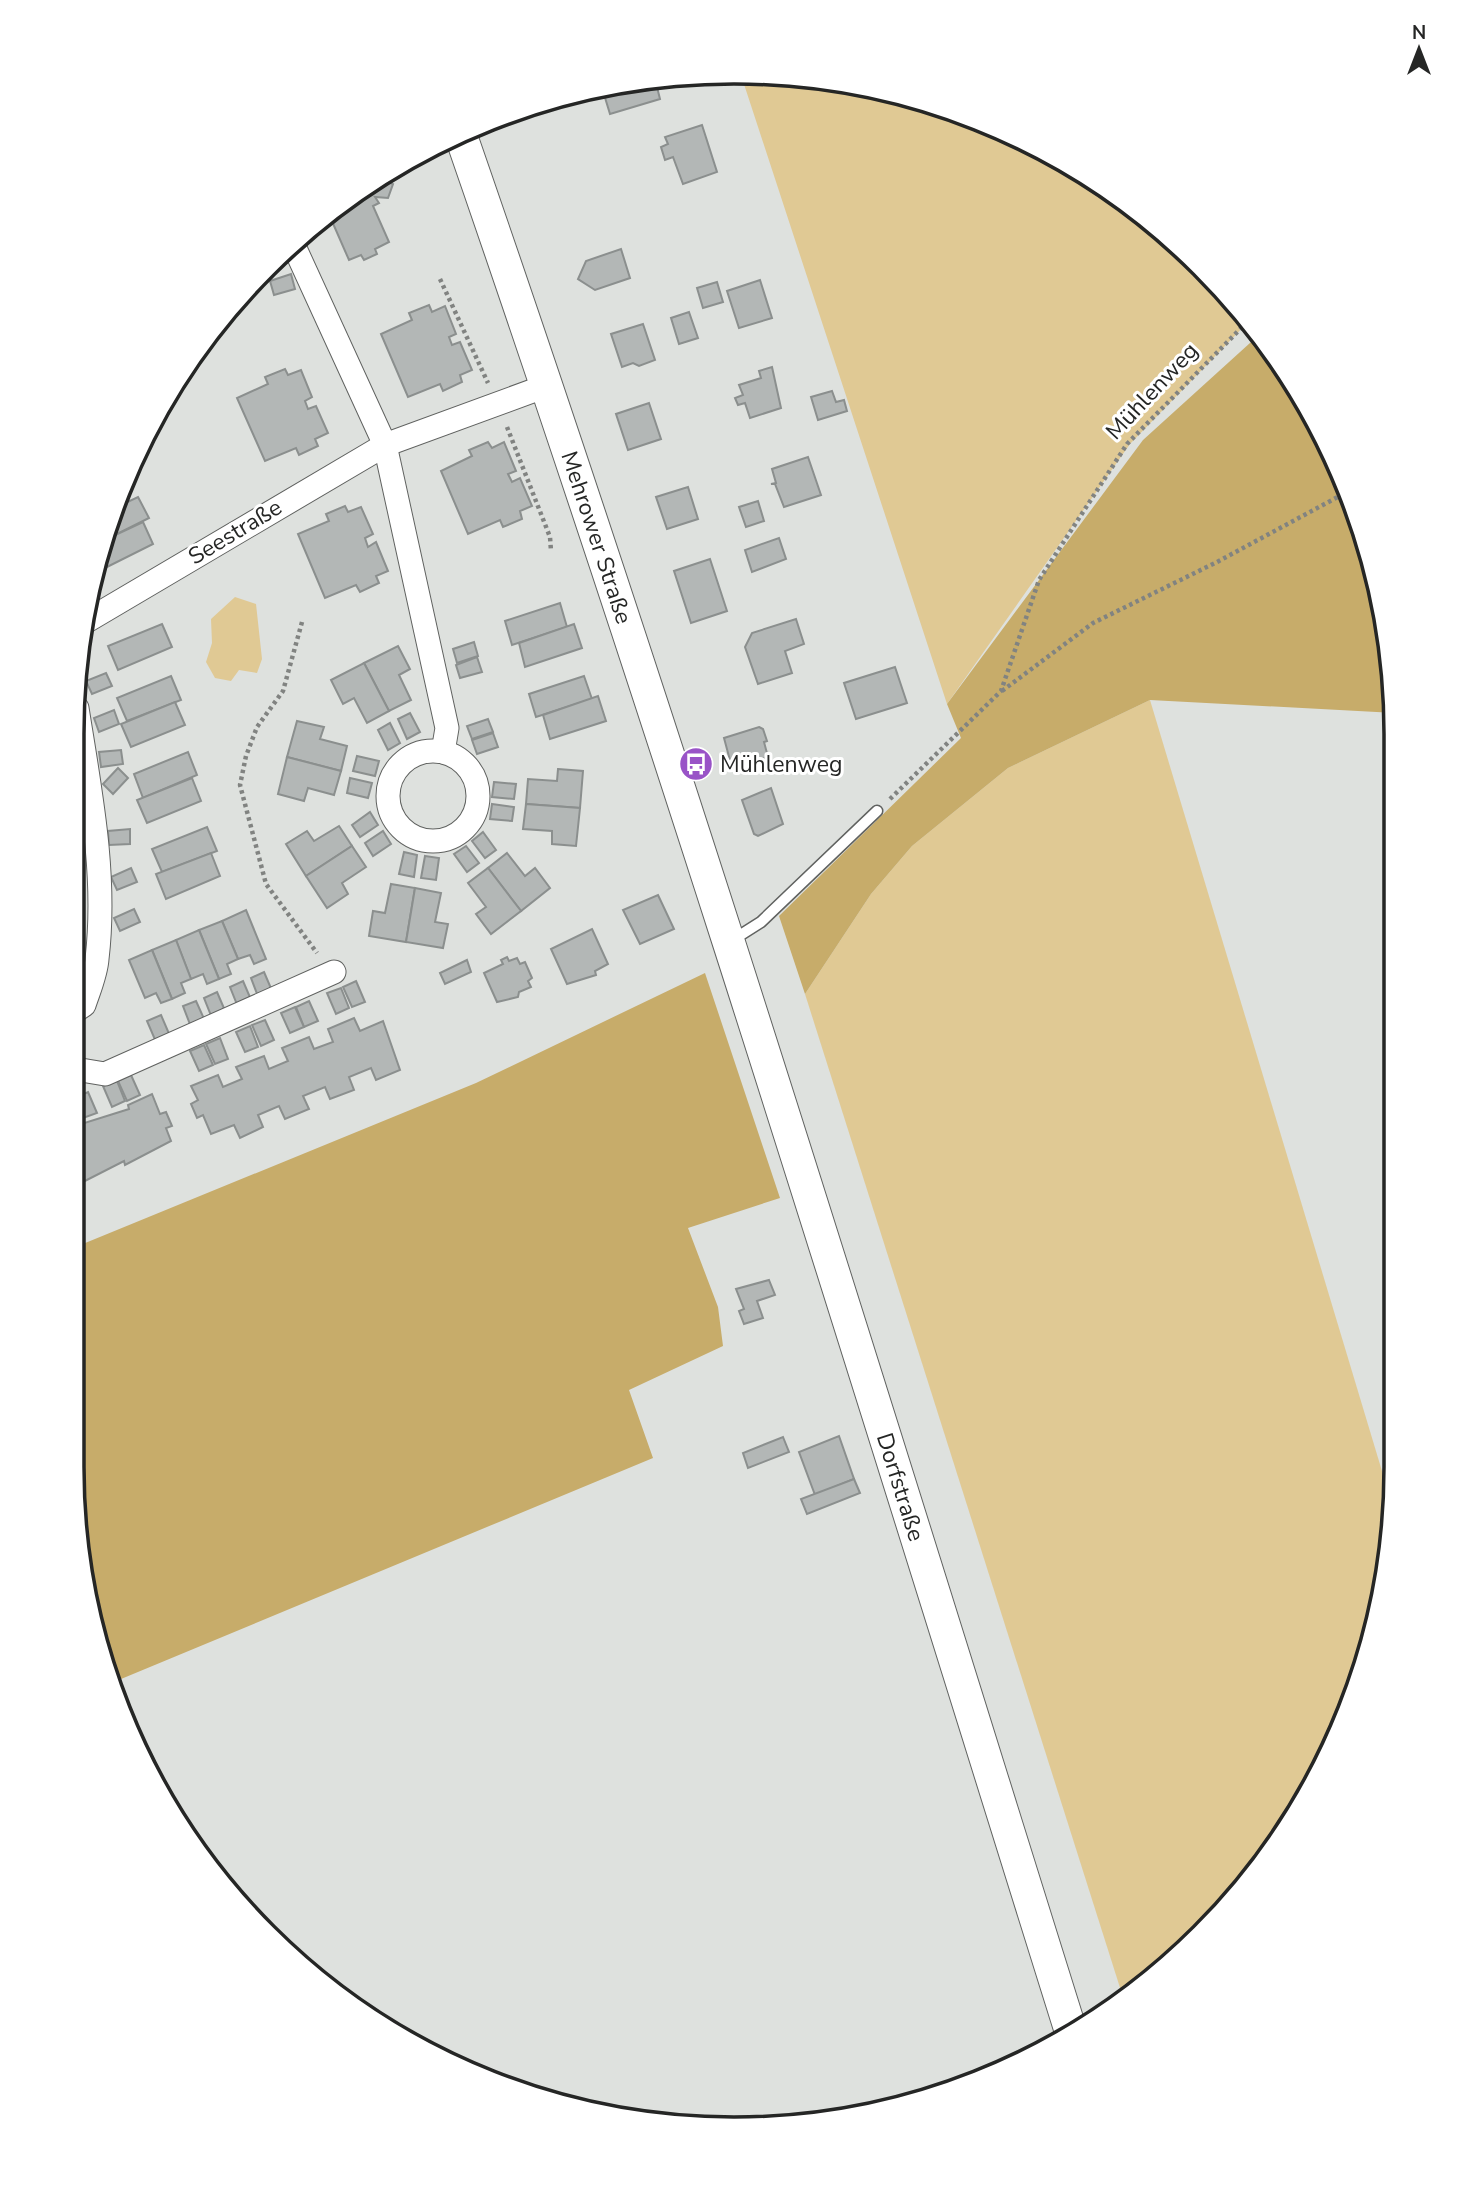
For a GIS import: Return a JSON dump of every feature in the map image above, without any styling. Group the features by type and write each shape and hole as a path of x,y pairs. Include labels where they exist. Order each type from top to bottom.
{"main road":[{"name":"Mehrower Straße","path":"463,143 729,942"},
{"name":"Dorfstraße","path":"729,942 1069,2024"}],"street":[{"path":"297,253 385,445 447,728 443,752"},
{"name":"Seestraße","path":"95,616 385,445 546,386"},
{"path":"84,753 101,894 97,961 84,1005"},
{"path":"84,1070 105,1074 334,972"}],"lane":[{"path":"729,942 761,922 877,811"}],"path":[{"path":"440,279 498,404 550,537 551,551"},
{"name":"Mühlenweg","path":"877,811 1001,691 1040,580 1127,444 1242,328"},
{"path":"1001,691 1093,623 1217,562 1339,496"},
{"path":"302,622 284,691 257,727 246,756 240,785 266,884 300,933 334,972"}],"shaded area":[{"path":"744,84 777,85 861,96 943,118 1021,151 1059,171 1130,218 1194,274 1242,328 1130,444 947,704"},
{"path":"1252,341 1297,409 1335,485 1350,525 1372,607 1383,712 1150,700 1008,768 912,846 871,894 805,994 779,916 961,738 947,704 1143,440"},
{"path":"235,597 256,604 262,659 257,673 239,670 231,681 215,678 206,662 212,643 211,619"},
{"path":"1150,700 1384,1477 1383,1510 1372,1594 1350,1676 1317,1754 1274,1828 1223,1896 1163,1956 1121,1989 805,994 871,894 912,846 1008,768"},
{"path":"705,973 780,1198 688,1228 718,1307 723,1346 629,1390 653,1458 119,1680 96,1594 85,1510 84,1243 476,1083"}],"building":[{"path":"657,89 660,99 610,114 605,97"},
{"path":"702,125 717,172 683,184 673,157 665,160 661,147 668,144 665,137"},
{"path":"390,183 393,184 388,198 375,197 379,203 373,206 389,242 375,249 377,254 364,260 361,255 349,260 333,222"},
{"path":"621,249 630,278 595,290 578,279 586,261"},
{"path":"291,274 295,289 274,295 270,281"},
{"path":"760,280 772,318 739,328 727,291"},
{"path":"717,282 723,302 703,308 697,288"},
{"path":"429,305 432,312 445,306 456,334 449,337 452,345 460,342 472,370 460,375 462,382 443,391 440,384 408,397 381,334 412,320 409,313"},
{"path":"689,312 698,338 679,344 671,318"},
{"path":"643,324 655,360 639,366 633,363 622,367 611,334"},
{"path":"772,367 781,408 750,418 745,403 738,405 735,398 743,395 739,385 761,378 759,371"},
{"path":"285,369 288,375 301,370 312,397 305,401 308,409 316,406 328,433 315,439 318,446 299,455 296,448 265,461 237,398 268,384 265,377"},
{"path":"832,391 836,402 844,400 847,411 818,420 811,397"},
{"path":"649,403 661,439 628,450 616,414"},
{"path":"488,442 492,448 504,442 516,471 508,474 512,482 520,478 532,506 520,511 522,519 503,527 500,520 468,534 441,471 472,456 469,450"},
{"path":"808,457 821,495 784,507 775,484 771,484 776,483 772,469"},
{"path":"688,487 698,519 667,529 656,497"},
{"path":"138,497 149,518 115,535 118,525 126,502"},
{"path":"758,501 764,521 746,527 739,507"},
{"path":"345,506 348,512 361,507 373,534 365,538 368,547 376,542 388,571 376,576 379,583 360,592 356,585 325,598 298,534 329,521 326,514"},
{"path":"143,522 153,544 106,568 115,535"},
{"path":"779,538 786,559 752,572 745,550"},
{"path":"710,559 727,611 691,623 674,571"},
{"path":"560,603 567,627 512,645 505,621"},
{"path":"796,619 804,644 785,651 792,673 758,684 745,647 752,633"},
{"path":"162,624 172,647 118,670 108,646"},
{"path":"574,624 582,648 525,667 519,643"},
{"path":"474,642 478,656 457,663 453,649"},
{"path":"398,646 410,669 399,675 411,700 389,711 364,663"},
{"path":"477,657 482,672 460,678 456,665"},
{"path":"364,663 389,711 367,723 354,698 343,704 331,680"},
{"path":"895,667 907,703 856,719 844,683"},
{"path":"106,673 112,686 92,694 86,681"},
{"path":"171,676 181,700 127,721 117,698"},
{"path":"584,676 592,699 536,717 529,694"},
{"path":"598,696 606,721 550,739 543,715"},
{"path":"175,702 185,725 131,747 121,724"},
{"path":"114,710 119,724 99,732 94,718"},
{"path":"410,713 420,732 407,739 398,719"},
{"path":"488,719 493,732 472,739 467,726"},
{"path":"297,721 324,727 320,739 347,746 341,771 287,757"},
{"path":"390,723 400,743 388,750 378,730"},
{"path":"759,727 763,729 767,741 764,742 768,757 732,768 724,738"},
{"path":"493,733 498,747 477,754 472,740"},
{"path":"121,750 123,764 101,767 99,752"},
{"path":"188,752 197,775 143,798 134,774"},
{"path":"357,756 379,761 375,776 353,771"},
{"path":"287,757 341,771 334,795 308,788 304,801 278,794"},
{"path":"118,768 128,778 113,794 103,784"},
{"path":"558,769 583,771 580,808 526,804 528,779 557,781"},
{"path":"192,778 201,801 147,823 137,800"},
{"path":"350,778 372,783 368,798 347,793"},
{"path":"494,782 516,784 514,799 492,797"},
{"path":"771,788 783,824 758,836 754,834 742,800"},
{"path":"492,804 514,807 512,821 490,819"},
{"path":"526,804 580,808 576,846 552,844 552,831 523,829"},
{"path":"370,812 378,825 360,837 352,825"},
{"path":"339,826 352,846 306,876 286,844 307,831 314,841"},
{"path":"207,827 217,851 162,872 152,849"},
{"path":"130,829 130,844 109,845 108,831"},
{"path":"383,831 391,844 373,856 365,843"},
{"path":"483,832 496,850 485,858 472,841"},
{"path":"352,846 366,867 342,883 348,894 327,908 306,876"},
{"path":"466,846 479,863 467,872 454,854"},
{"path":"404,852 417,855 414,877 399,874"},
{"path":"211,853 220,876 166,899 156,874"},
{"path":"507,853 525,876 535,868 550,888 521,911 488,868"},
{"path":"425,856 439,858 436,880 421,878"},
{"path":"131,868 137,882 117,890 111,877"},
{"path":"488,868 521,911 491,934 476,914 486,907 468,883"},
{"path":"391,884 415,888 406,942 369,936 373,911 385,913"},
{"path":"415,888 441,893 435,922 448,924 443,948 406,942"},
{"path":"658,895 674,929 640,944 623,910"},
{"path":"134,909 140,922 120,931 114,918"},
{"path":"246,910 266,959 254,964 250,955 238,959 222,921"},
{"path":"222,921 238,959 227,964 231,974 219,979 199,930"},
{"path":"592,929 608,964 595,971 596,975 567,984 551,949"},
{"path":"199,930 219,979 207,984 203,974 191,979 176,940"},
{"path":"176,940 191,979 181,983 185,993 172,999 152,950"},
{"path":"152,950 172,999 161,1003 156,993 145,998 129,960"},
{"path":"507,957 509,961 517,958 520,964 525,962 532,978 528,981 531,987 519,992 518,997 497,1002 484,973 503,964 501,960"},
{"path":"467,960 471,972 445,984 440,973"},
{"path":"264,972 273,993 259,999 251,978"},
{"path":"243,981 252,1002 238,1007 230,987"},
{"path":"356,981 365,1002 352,1007 343,987"},
{"path":"341,988 349,1008 336,1014 327,993"},
{"path":"217,992 226,1013 212,1018 204,998"},
{"path":"196,1001 205,1021 191,1027 183,1006"},
{"path":"309,1001 318,1021 304,1027 296,1007"},
{"path":"295,1007 304,1027 290,1033 281,1013"},
{"path":"161,1015 170,1036 156,1042 147,1021"},
{"path":"354,1018 360,1031 383,1021 400,1070 376,1080 371,1068 349,1077 354,1090 330,1099 325,1087 303,1096 309,1109 285,1119 279,1106 258,1115 263,1127 240,1138 234,1125 211,1134 203,1115 197,1118 191,1104 198,1100 191,1086 218,1075 223,1087 242,1079 236,1067 264,1056 269,1069 288,1061 282,1048 309,1037 314,1049 333,1042 328,1029"},
{"path":"265,1020 274,1040 261,1046 252,1025"},
{"path":"250,1026 258,1047 245,1052 236,1032"},
{"path":"220,1038 228,1059 215,1064 206,1044"},
{"path":"204,1045 213,1065 199,1071 190,1051"},
{"path":"131,1075 140,1095 127,1101 118,1081"},
{"path":"117,1081 125,1101 112,1107 103,1086"},
{"path":"88,1092 97,1113 84,1118 84,1094"},
{"path":"152,1094 160,1114 166,1112 172,1126 166,1128 171,1141 125,1165 124,1161 84,1181 84,1123 129,1109 128,1105"},
{"path":"769,1280 775,1295 757,1301 763,1318 744,1324 739,1311 744,1309 736,1289"},
{"path":"839,1436 854,1479 815,1495 799,1452"},
{"path":"783,1437 789,1452 748,1468 743,1453"},
{"path":"854,1479 860,1493 807,1514 801,1499"}],"place":[{"name":"Mühlenweg","path":"696,764"}]}
